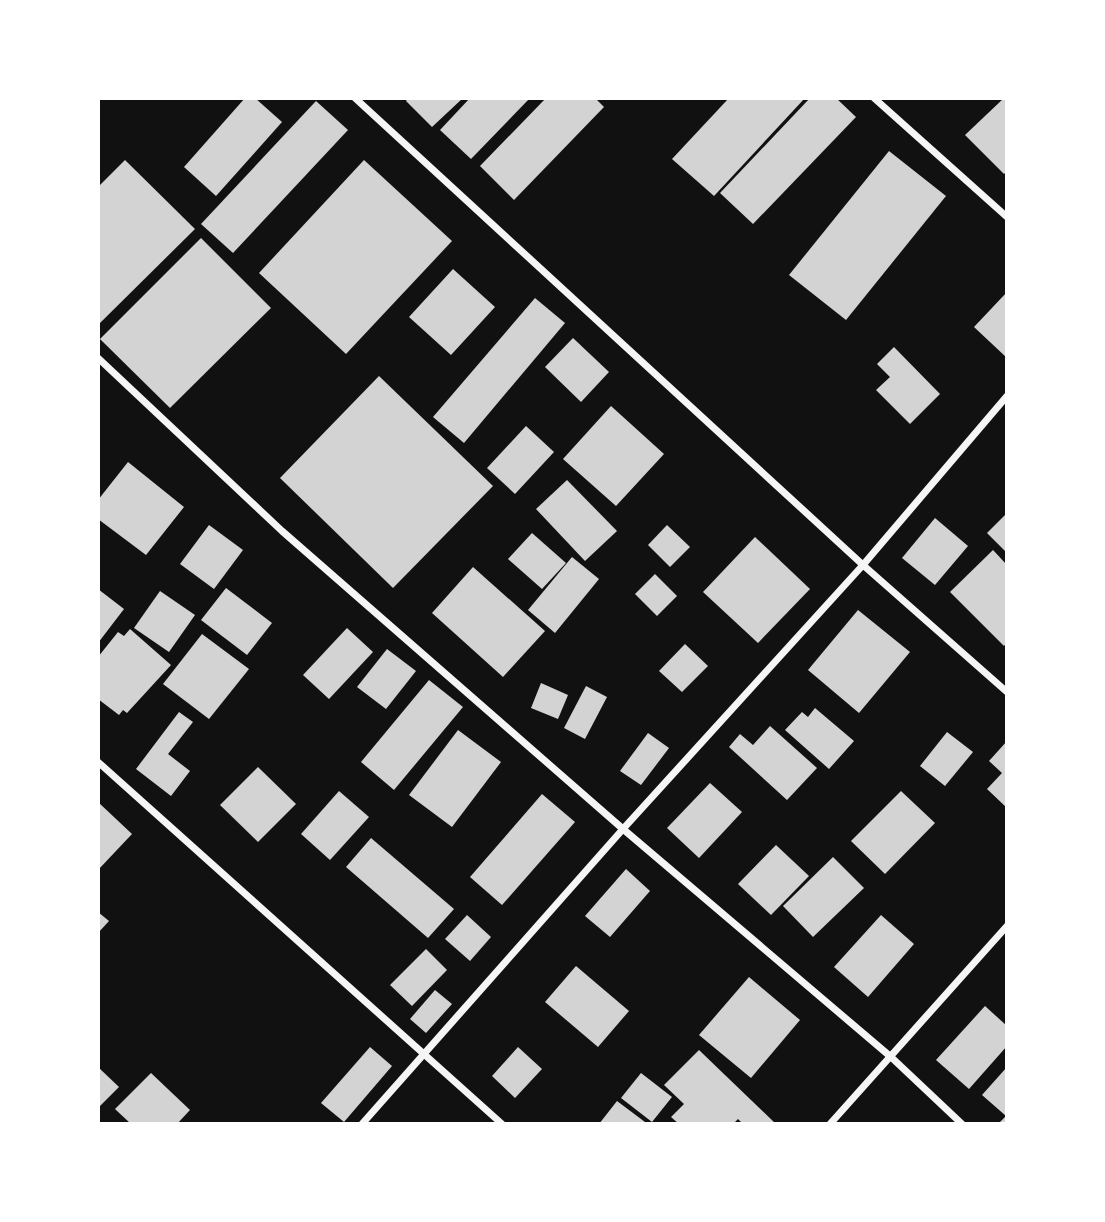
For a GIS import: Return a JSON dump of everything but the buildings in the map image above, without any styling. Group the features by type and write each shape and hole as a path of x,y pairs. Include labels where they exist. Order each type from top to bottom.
{"street":[{"path":"355,98 863,565 1007,692"},
{"path":"874,98 1007,217"},
{"path":"98,358 282,531 623,830 891,1057 962,1124"},
{"path":"362,1124 863,565 1007,396"},
{"path":"98,762 502,1124"},
{"path":"830,1124 1007,926"}]}
